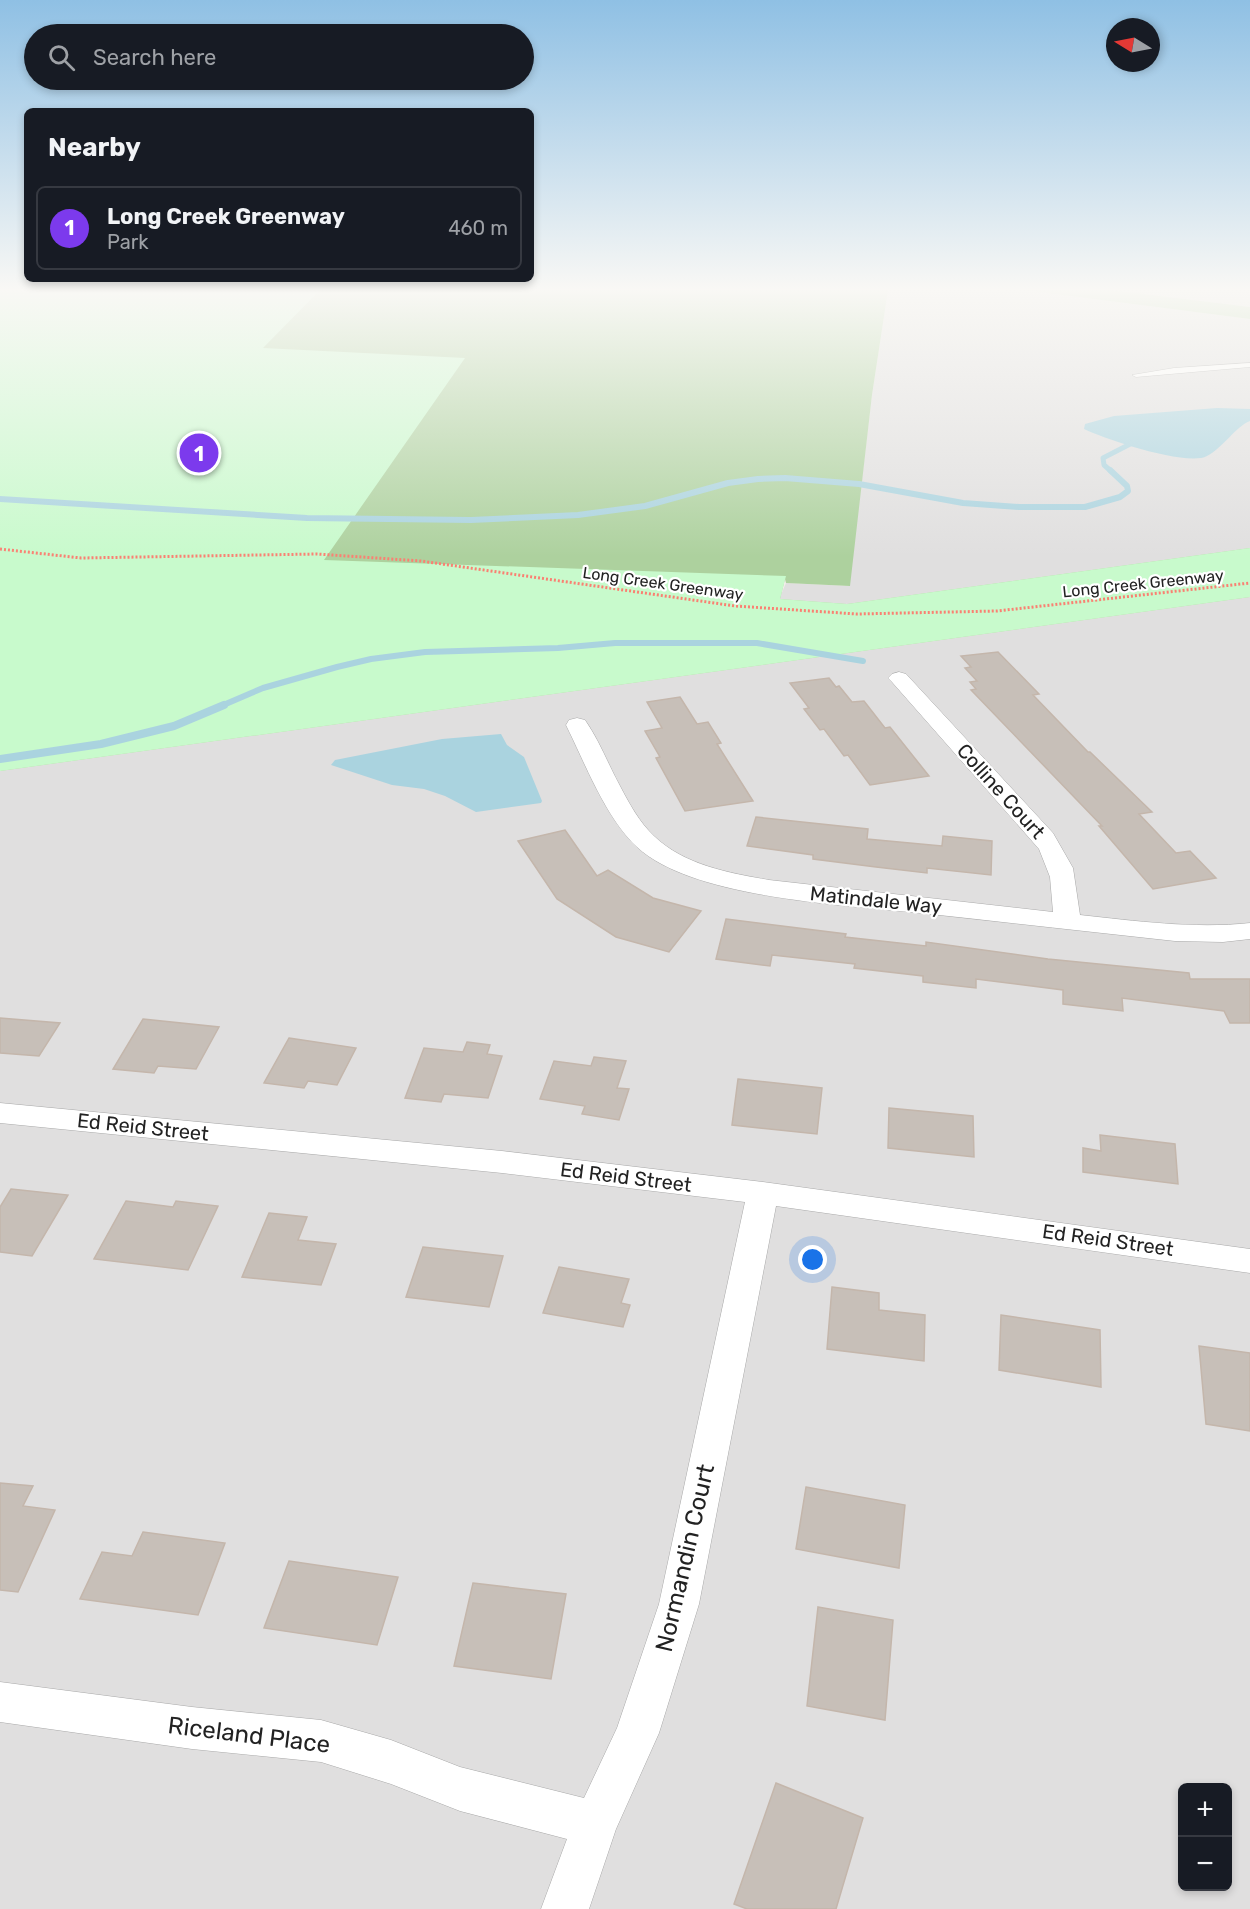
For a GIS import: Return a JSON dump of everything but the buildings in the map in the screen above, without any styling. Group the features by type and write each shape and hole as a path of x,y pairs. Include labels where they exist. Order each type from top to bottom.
{"street":[{"name":"Colline Court","path":"899,678 1044,838 1057,856 1063,872 1067,921"},
{"name":"Matindale Way","path":"577,725 627,815 645,840 672,859 719,878 770,888 1175,933 1223,934 1250,931"},
{"name":"Ed Reid Street","path":"0,1113 502,1162 763,1193 1250,1261"},
{"name":"Normandin Court","path":"565,1909 595,1824 637,1733 679,1604 763,1193"},
{"name":"Riceland Place","path":"0,1702 192,1728 321,1741 391,1762 460,1789 595,1824"}],"path":[{"name":"Long Creek Greenway","path":"0,549 81,558 316,554 410,561 735,606 857,614 997,610 1250,583"}],"shaded area":[{"path":"874,379 1250,379 1250,548 847,604 779,599 786,583 849,586"},
{"path":"1250,597 1250,1909 0,1909 0,771"}],"green space":[{"path":"0,379 874,379 850,586 786,583 785,579 780,599 847,604 1250,548 1250,597 0,771"},
{"path":"0,379 450,379 324,560 786,576 780,599 847,604 1250,548 1250,597 0,771"}],"water":[{"path":"1217,408 1250,409 1250,421 1239,428 1219,448 1207,456 1197,458 1165,455 1109,439 1084,429 1085,424 1114,416"},
{"path":"501,734 507,745 524,757 541,803 476,812 445,796 424,789 392,785 331,765 335,760 442,739"}],"waterway":[{"path":"1112,472 1104,465 1103,458 1136,441"},
{"path":"0,499 307,518 471,520 578,515 645,506 728,483 785,478 859,484 963,503 1019,507 1085,507 1120,497 1128,491 1127,486 1110,470"},
{"path":"221,706 263,688 337,667 371,659 425,652 558,648 615,643 757,643 863,661"},
{"path":"0,759 101,744 174,726 224,705"}],"place":[{"name":"Long Creek Greenway","path":"199,453"}]}
